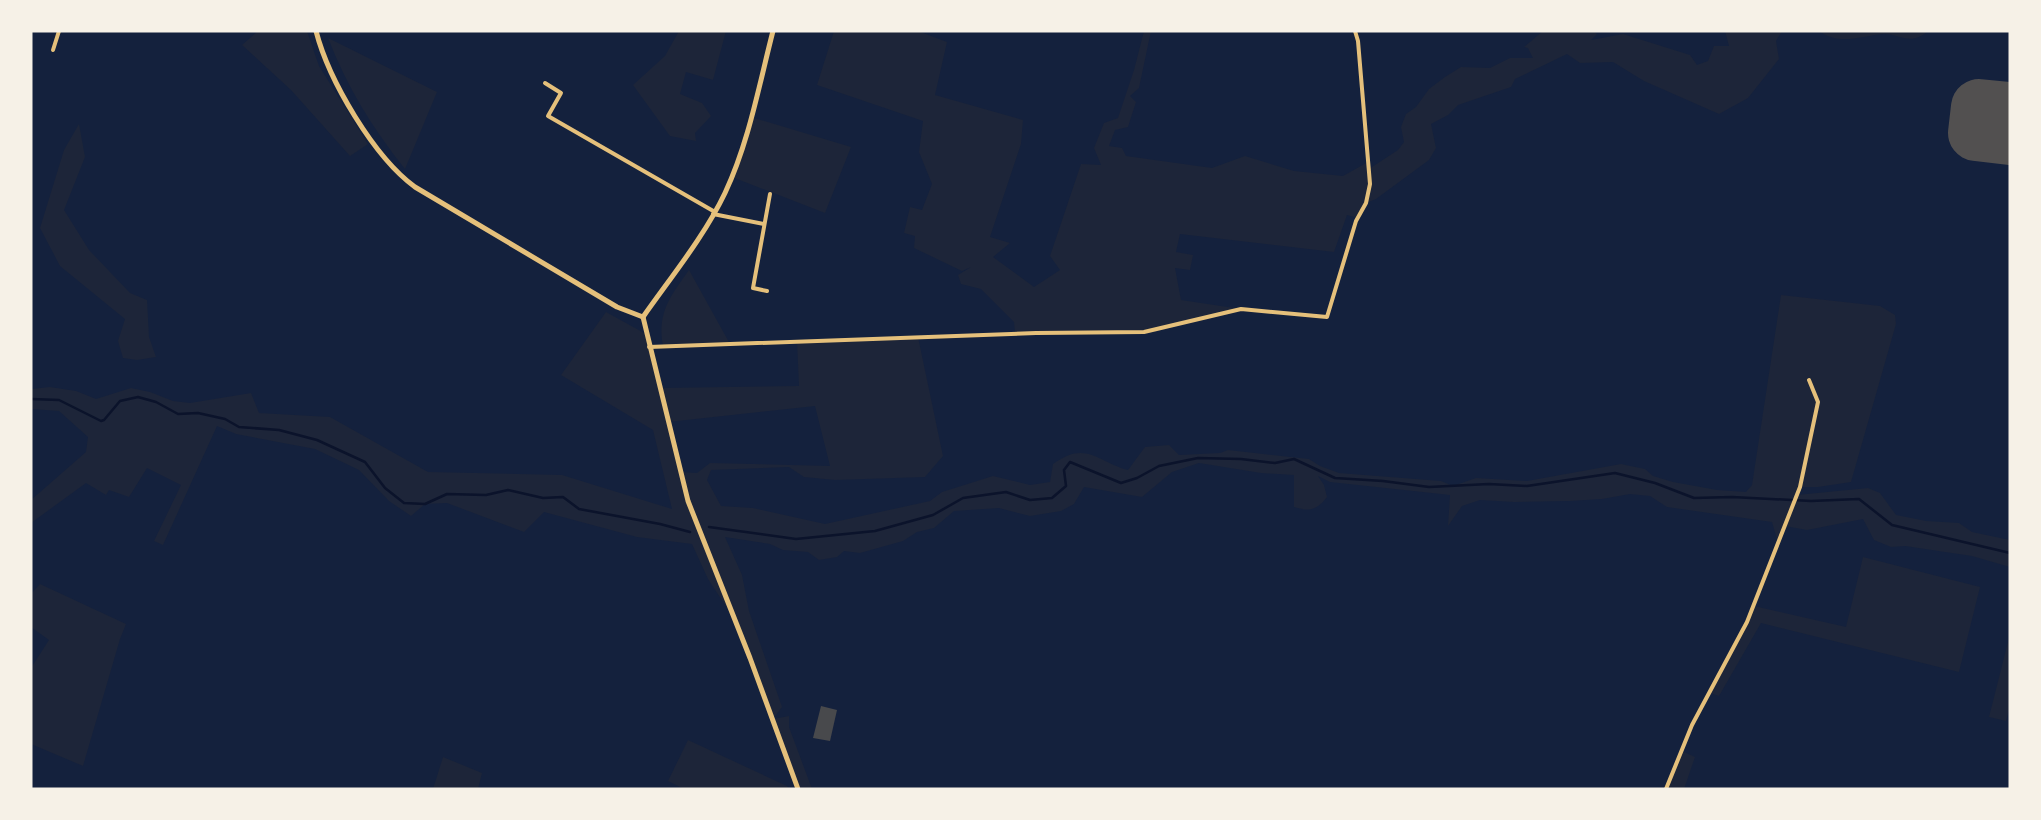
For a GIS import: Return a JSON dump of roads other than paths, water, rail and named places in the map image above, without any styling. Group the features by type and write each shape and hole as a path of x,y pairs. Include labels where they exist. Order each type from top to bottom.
{"street":[{"path":"53,50 59,31"},
{"path":"316,31 325,61 336,82 372,141 395,171 422,191 617,307 643,317"},
{"path":"773,31 742,150 732,177 714,213 643,317 688,501 750,658 798,789"},
{"path":"649,347 1036,333 1144,332 1241,309 1327,317 1354,229 1366,203 1370,184 1358,41 1355,31"},
{"path":"545,83 560,93 548,116 714,213 764,224"},
{"path":"767,291 753,288 770,194"},
{"path":"1666,789 1692,725 1751,613 1800,487 1818,402 1808,380"}],"waterway":[{"path":"31,399 59,400 101,421 120,401 138,397 156,402 178,414 198,413 225,419 239,427 279,430 317,440 365,462 385,488 404,503 425,504 447,494 486,495 508,490 543,498 563,497 579,509 660,524 690,532"},
{"path":"709,527 796,539 875,531 933,515 963,498 1006,492 1030,500 1052,498 1066,486 1064,470 1070,462 1121,483 1137,478 1159,466 1198,458 1241,459 1275,463 1294,459 1335,478 1383,481 1429,487 1489,484 1527,486 1615,473 1655,483 1694,498 1732,497 1811,501 1859,499 1892,525 2010,553"}]}
